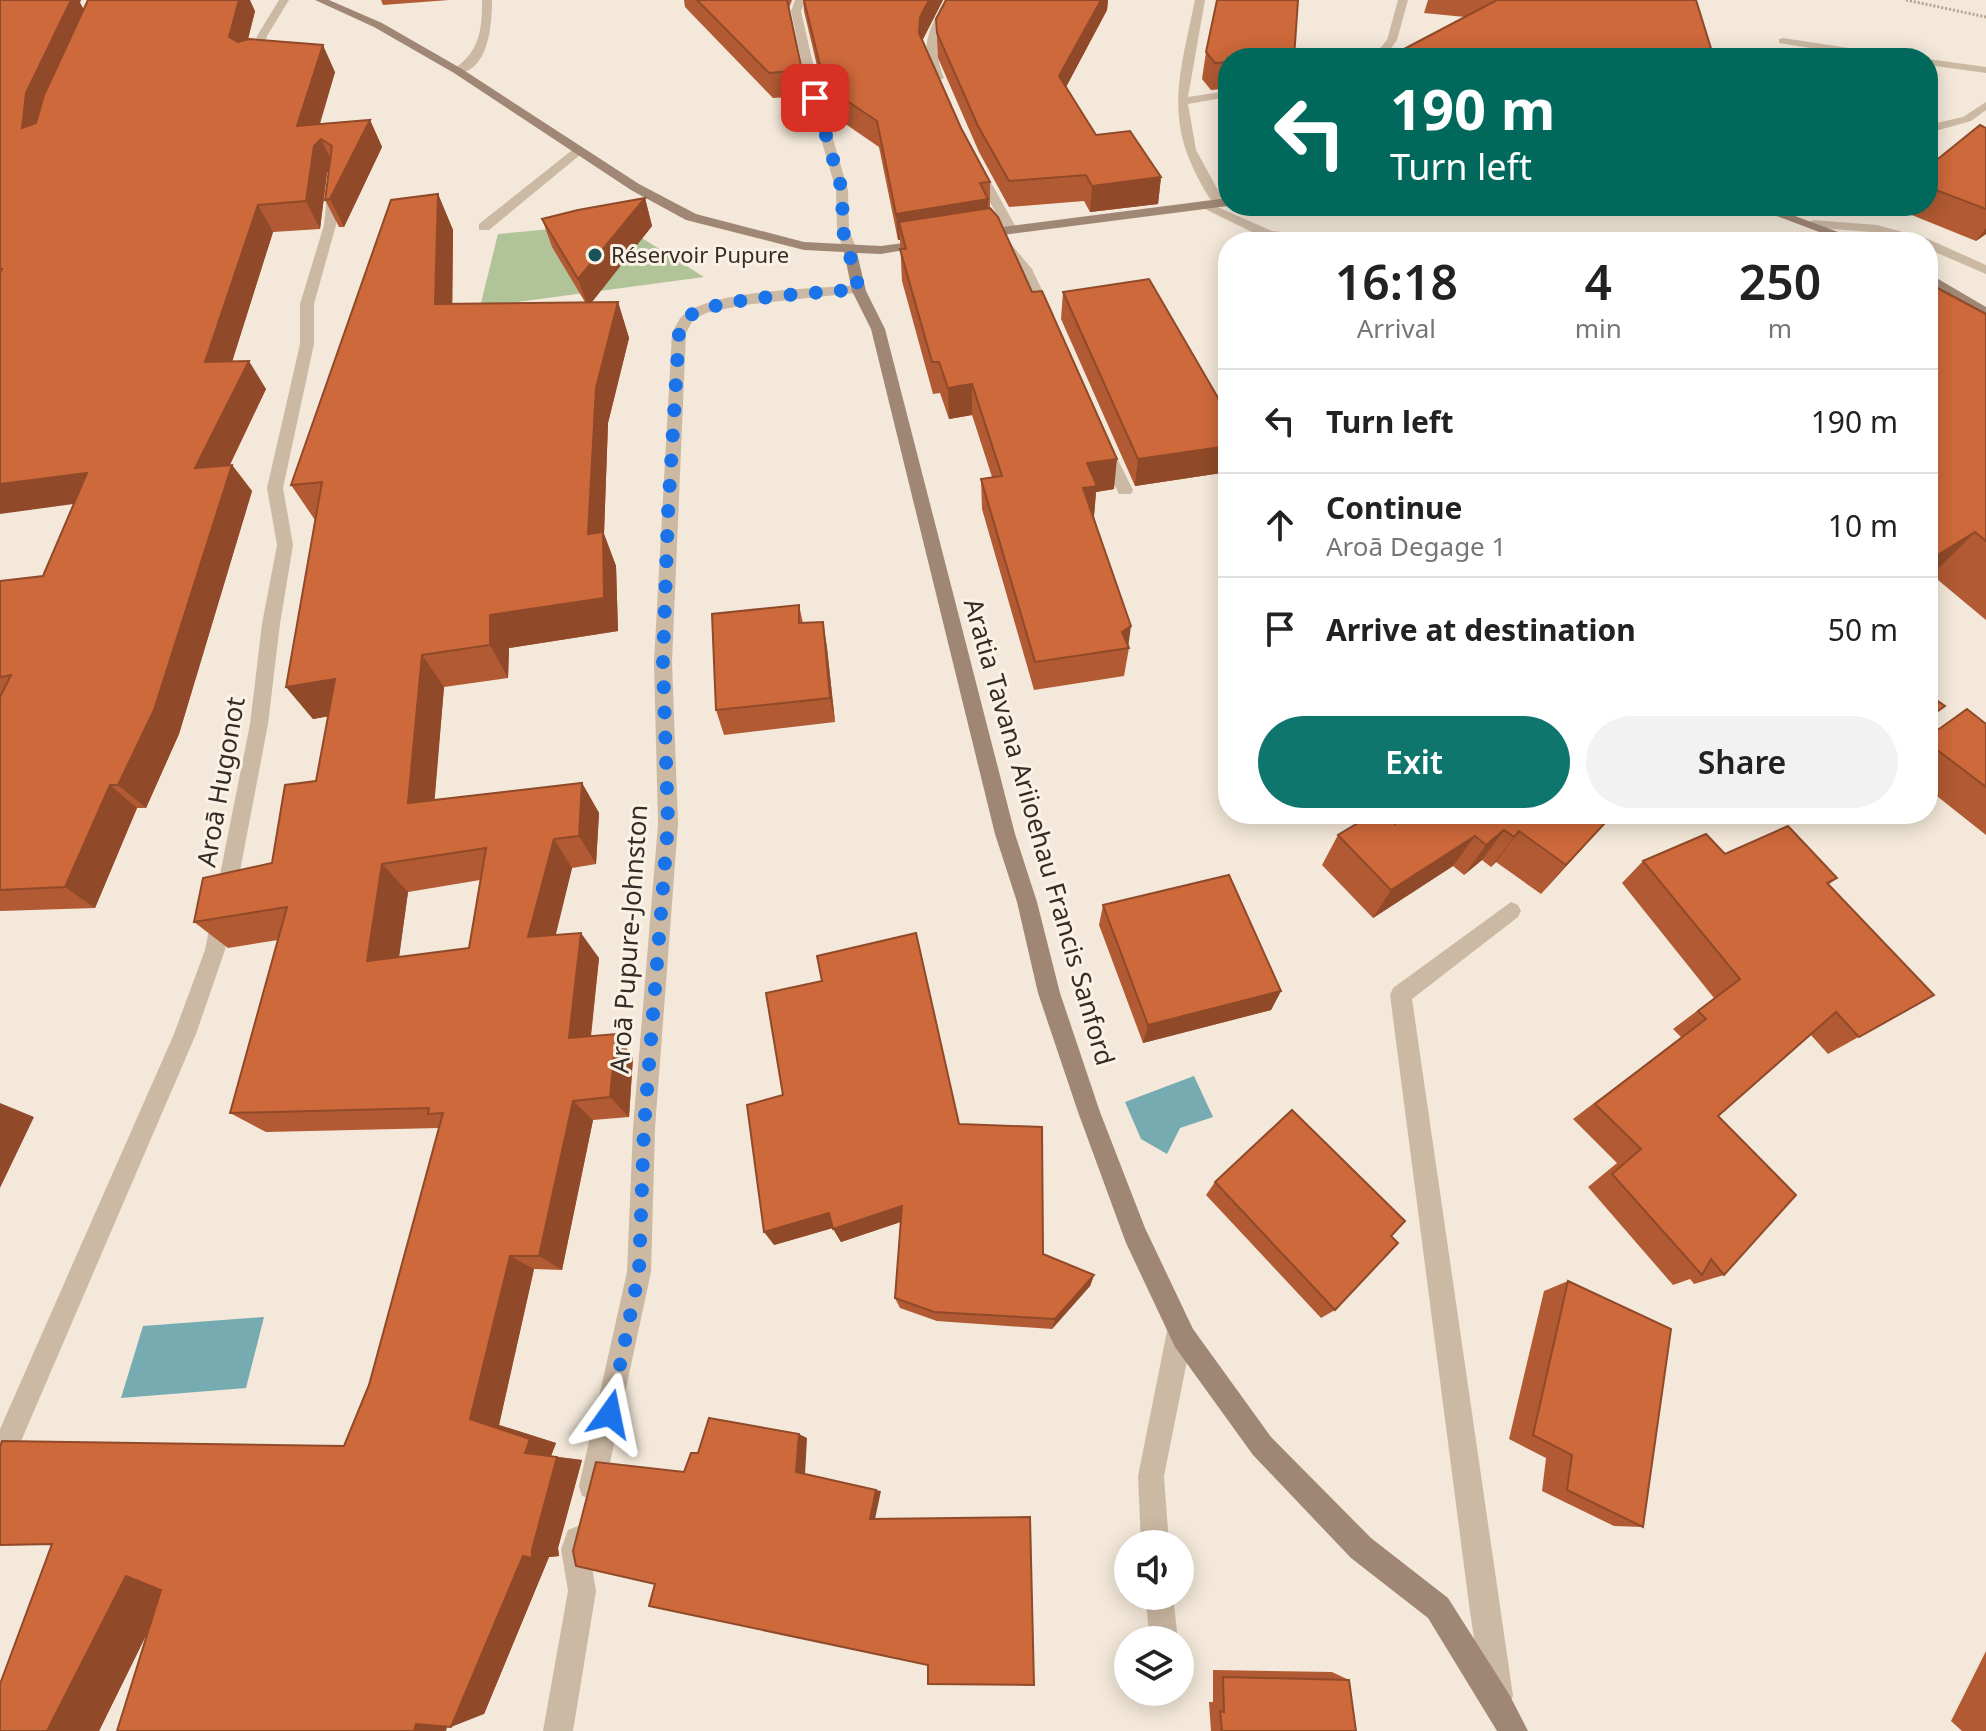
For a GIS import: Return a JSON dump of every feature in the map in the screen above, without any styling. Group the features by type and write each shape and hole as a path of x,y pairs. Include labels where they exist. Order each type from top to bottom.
{"street":[{"path":"255,63 262,36 284,0"},
{"path":"320,0 378,25 458,71 635,187 691,217 788,243 881,250 935,241"},
{"path":"458,71 476,58 485,44 487,0"},
{"path":"800,0 796,11 815,98 842,190 843,231 850,249"},
{"path":"945,93 929,59 929,44 950,0"},
{"path":"1200,0 1182,101 1185,139 1205,184 1218,198"},
{"path":"1386,48 1392,40 1403,0"},
{"path":"1783,41 1829,48"},
{"path":"1938,63 1986,70"},
{"path":"1182,101 1218,96"},
{"path":"1938,127 1967,119 1986,105"},
{"path":"484,227 580,150"},
{"path":"970,153 1011,229"},
{"name":"Aroā Hugonot","path":"0,1460 185,1034 215,950 259,724 271,624 285,545 275,488 307,344 307,304 330,225 336,173"},
{"path":"964,237 1218,204"},
{"path":"1203,205 1218,212"},
{"path":"1227,216 1262,232"},
{"path":"1788,216 1833,232"},
{"path":"1813,224 1872,228 1886,232"},
{"path":"994,232 1025,269 1052,324"},
{"path":"1938,248 1986,270"},
{"name":"Aratia Tavana Ariioehau Francis Sanford","path":"850,249 859,289 878,329 1005,834 1027,902 1049,993 1135,1234 1180,1331 1262,1446 1361,1548 1438,1608 1513,1731"},
{"path":"1938,283 1986,313"},
{"name":"Aroā Pupure-Johnston","path":"558,1731 582,1591 575,1549 610,1414 639,1272 644,1128 668,824 663,662 679,333 687,318 701,311 741,302 859,289"},
{"path":"1097,433 1125,490"},
{"path":"1499,1704 1401,995 1511,911"},
{"path":"1154,1530 1151,1476 1180,1331"}],"path":[{"path":"1906,0 1986,17"}],"green space":[{"path":"618,223 704,277 480,307 498,234"}],"water":[{"path":"1194,1076 1213,1117 1180,1128 1167,1154 1141,1139 1125,1102"},
{"path":"264,1317 246,1388 121,1398 143,1326"}],"building":[{"path":"0,0 71,0 26,93 22,128 36,123 44,95 88,0 239,0 229,37 238,42 249,39 323,45 297,126 370,120 330,199 325,200 332,146 321,139 314,146 306,201 258,205 205,362 249,361 195,468 232,465 154,710 118,785 110,785 65,887 0,890 0,697 11,675 0,677 0,581 43,576 87,473 0,484"},
{"path":"697,0 787,0 802,70 769,73"},
{"path":"804,0 929,0 920,17 919,33 961,128 990,182 980,183 988,199 896,214 877,121 825,86"},
{"path":"946,0 1101,0 1059,76 1096,135 1130,131 1161,177 1092,186 1086,175 1009,181 978,126 937,33 936,19"},
{"path":"1217,0 1298,0 1295,48 1218,48 1218,63 1215,63 1206,52"},
{"path":"1497,0 1696,0 1711,48 1406,48"},
{"path":"1980,125 1986,128 1986,209 1938,191 1938,159"},
{"path":"438,194 435,304 618,302 596,388 588,534 603,532 604,598 490,615 490,645 422,655 408,803 582,783 579,836 554,839 528,937 581,933 569,1038 616,1034 610,1097 573,1101 539,1256 510,1256 470,1419 530,1439 525,1453 557,1457 532,1558 523,1556 451,1727 416,1724 414,1731 117,1731 161,1590 126,1576 47,1731 0,1731 0,1684 52,1544 0,1545 2,1441 344,1446 369,1385 443,1113 428,1114 429,1108 230,1113 287,907 194,922 203,878 272,863 285,785 316,781 335,679 286,687 322,482 291,485 391,200","holes":["486,848 469,948 367,961 382,864"]},
{"path":"645,198 578,279 542,219 578,210"},
{"path":"990,208 998,217 1032,292 1042,291 1117,459 1087,463 1097,486 1083,488 1131,626 1122,632 1129,648 1035,662 981,479 1002,476 972,384 948,388 939,362 932,362 900,249 906,249 899,222"},
{"path":"1149,279 1218,398 1218,447 1138,459 1063,292"},
{"path":"1938,288 1986,314 1986,541 1975,532 1938,555"},
{"path":"799,605 799,623 823,622 830,698 716,710 712,614"},
{"path":"1967,709 1986,724 1986,787 1938,751 1938,730"},
{"path":"1356,824 1604,824 1566,865 1519,831 1514,837 1504,830 1486,845 1475,836 1391,890 1338,835"},
{"path":"1788,826 1837,878 1827,883 1934,995 1859,1037 1836,1012 1718,1116 1796,1195 1724,1275 1711,1259 1702,1275 1612,1174 1641,1149 1595,1104 1706,1019 1698,1011 1740,979 1643,861 1706,834 1725,854"},
{"path":"1229,875 1281,991 1148,1025 1103,905"},
{"path":"916,933 959,1124 1042,1127 1043,1254 1094,1275 1055,1319 934,1312 895,1298 902,1206 833,1229 829,1213 764,1232 747,1105 783,1095 766,993 822,981 817,956"},
{"path":"1292,1110 1405,1221 1391,1236 1398,1243 1335,1310 1215,1182"},
{"path":"1568,1281 1671,1329 1643,1527 1567,1490 1572,1455 1533,1435"},
{"path":"709,1418 799,1434 796,1472 876,1490 870,1519 1030,1517 1034,1685 928,1684 928,1665 649,1606 655,1584 576,1566 573,1551 596,1462 684,1472 691,1453 698,1453"},
{"path":"1223,1677 1349,1680 1356,1731 1222,1731"}],"place":[{"name":"Réservoir Pupure","path":"595,255"}],"route":[{"path":"610,1414 639,1272 644,1128 668,824 663,742 663,662 679,333 687,318 701,311 741,302 859,289 843,231 842,190 815,98"}]}
